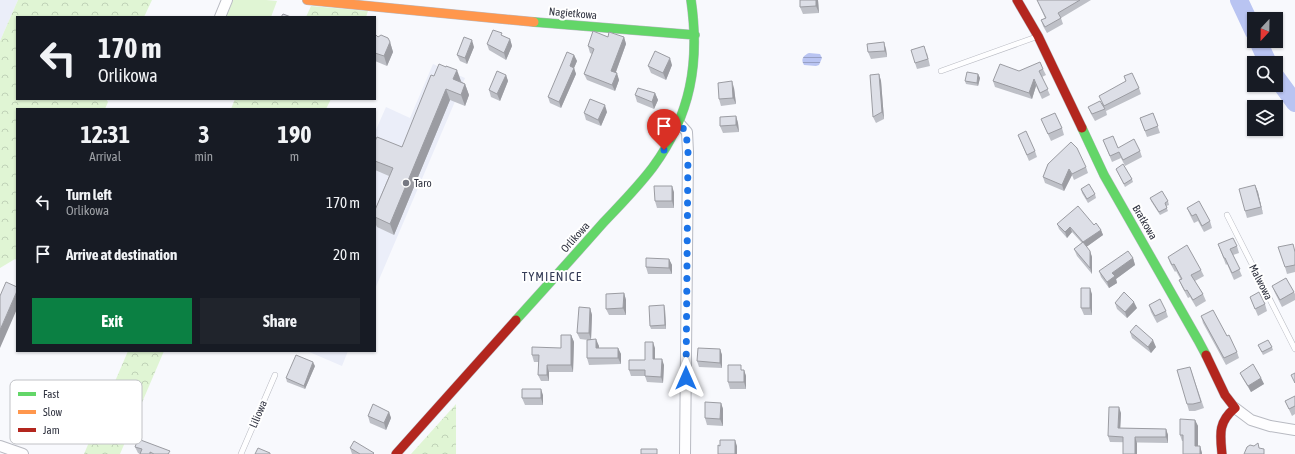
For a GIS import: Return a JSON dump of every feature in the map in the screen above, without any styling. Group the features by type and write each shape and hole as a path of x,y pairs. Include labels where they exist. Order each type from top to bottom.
{"street":[{"path":"220,16 227,0"},
{"name":"Nagietkowa","path":"307,0 502,19 695,35"},
{"name":"Orlikowa","path":"396,454 658,161 679,123 690,93 695,59 695,35 690,0"},
{"name":"Bratkowa","path":"1016,0 1038,36 1104,175 1198,340 1225,395 1235,408"},
{"path":"679,123 686,132 688,152 685,454"},
{"path":"1222,454 1220,436 1221,428 1224,420 1235,408 1251,420 1270,426 1295,430"},
{"path":"0,446 23,454"}],"lane":[{"path":"941,71 1038,36"},
{"name":"Malwowa","path":"1227,215 1295,349"},
{"name":"Liliowa","path":"241,454 275,375"}],"shaded area":[{"path":"0,0 18,0 0,41"},
{"path":"433,64 465,78 376,287 376,130 386,107 410,118"},
{"path":"309,352 348,352 342,366"}],"green space":[{"path":"18,0 152,0 144,16 16,16 16,100 107,100 108,102 105,108 16,108 16,260 0,268 0,41"},
{"path":"233,0 277,1 271,16 226,16"},
{"path":"311,6 368,11 366,16 306,16"},
{"path":"235,100 330,100 326,108 231,108"},
{"path":"128,352 164,352 142,402 142,380 116,380"},
{"path":"456,404 456,454 411,454"},
{"path":"88,444 124,444 120,454 84,454"}],"water":[{"path":"809,53 820,54 822,58 819,65 804,65 802,61 803,58"}],"building":[{"path":"800,0 816,0 816,6 800,7"},
{"path":"1037,0 1080,0 1058,13 1061,18 1045,27 1041,20 1046,18"},
{"path":"493,30 502,33 501,35 510,39 504,53 487,44"},
{"path":"593,31 608,37 609,32 624,37 611,71 617,73 612,85 584,74 594,49 588,46"},
{"path":"376,35 378,37 381,35 388,38 390,42 384,56 376,53"},
{"path":"464,37 472,40 465,58 457,55"},
{"path":"884,42 885,51 868,52 867,44"},
{"path":"924,46 928,59 915,63 911,50"},
{"path":"655,51 670,58 663,73 648,66"},
{"path":"567,52 574,55 570,66 574,68 559,102 548,97"},
{"path":"1040,62 1043,69 1039,71 1048,89 1040,93 1034,79 1029,93 993,81 1000,64 1019,71"},
{"path":"439,64 457,70 453,79 465,84 461,95 446,89 390,224 376,217 376,208 393,168 376,161 376,139 377,137 402,147 431,75 434,76"},
{"path":"497,71 506,75 497,94 489,90"},
{"path":"967,72 978,74 977,83 965,81"},
{"path":"1132,73 1139,88 1104,106 1099,96 1126,81 1124,76"},
{"path":"879,74 882,112 873,117 870,75"},
{"path":"732,81 733,98 719,99 718,83"},
{"path":"638,88 655,93 652,102 635,95"},
{"path":"590,99 605,105 598,120 584,113"},
{"path":"1100,101 1105,109 1092,114 1088,107"},
{"path":"1055,113 1062,128 1048,134 1041,119"},
{"path":"1153,113 1158,126 1145,131 1140,118"},
{"path":"736,116 736,125 720,126 720,117"},
{"path":"1026,131 1035,151 1027,155 1018,135"},
{"path":"1113,136 1118,148 1134,139 1140,151 1123,160 1119,152 1110,156 1103,140"},
{"path":"1071,142 1077,148 1086,167 1072,174 1069,169 1062,185 1043,177 1048,164"},
{"path":"1123,164 1132,179 1124,184 1116,169"},
{"path":"1089,184 1095,194 1087,199 1081,189"},
{"path":"1255,185 1261,207 1245,211 1239,189"},
{"path":"654,186 672,186 672,201 655,201"},
{"path":"1162,191 1168,201 1165,203 1167,208 1159,212 1150,198"},
{"path":"1199,201 1210,221 1202,226 1196,214 1192,216 1187,208"},
{"path":"1078,206 1094,225 1096,223 1101,230 1083,242 1070,227 1065,232 1057,224"},
{"path":"1233,238 1237,246 1230,249 1240,269 1232,273 1218,244"},
{"path":"1083,242 1090,251 1090,268 1074,249"},
{"path":"1293,244 1295,252 1295,265 1285,267 1278,247"},
{"path":"1187,245 1201,270 1191,275 1203,294 1193,300 1187,290 1185,291 1179,280 1182,279 1174,264 1172,265 1168,257"},
{"path":"1128,251 1133,258 1112,273 1115,276 1107,282 1099,271"},
{"path":"646,258 669,259 669,268 646,267"},
{"path":"1286,278 1294,292 1280,300 1272,286"},
{"path":"6,282 16,287 16,293 0,330 0,296"},
{"path":"1081,288 1090,288 1090,308 1081,308"},
{"path":"1124,292 1134,302 1125,312 1115,303"},
{"path":"1259,292 1265,304 1255,309 1250,297"},
{"path":"624,293 623,308 606,309 606,294"},
{"path":"1160,299 1166,311 1155,316 1149,305"},
{"path":"664,305 665,325 650,326 649,306"},
{"path":"579,307 590,308 589,333 577,333"},
{"path":"1213,310 1227,336 1229,335 1237,352 1224,358 1201,316"},
{"path":"1136,325 1153,340 1148,347 1130,332"},
{"path":"561,335 571,335 571,365 547,365 547,375 538,375 539,355 532,355 532,347 561,348"},
{"path":"596,339 596,348 618,348 618,358 587,358 587,340"},
{"path":"1268,340 1272,347 1262,352 1258,345"},
{"path":"645,342 653,342 653,359 662,359 661,377 645,376 645,370 629,370 629,360 645,360"},
{"path":"698,348 720,349 720,363 697,361"},
{"path":"296,355 313,362 304,386 286,378"},
{"path":"1253,364 1261,378 1248,386 1240,373"},
{"path":"728,365 741,365 741,370 744,370 744,382 728,382"},
{"path":"1190,367 1201,402 1187,404 1177,370"},
{"path":"1295,373 1295,383 1291,375"},
{"path":"522,389 541,389 541,398 522,398"},
{"path":"1295,396 1295,406 1289,409 1285,401"},
{"path":"705,402 721,403 720,419 705,418"},
{"path":"373,404 389,412 384,423 368,416"},
{"path":"1109,407 1119,407 1118,428 1166,429 1166,437 1135,437 1135,454 1123,454 1123,437 1108,436"},
{"path":"1180,419 1195,420 1195,446 1200,446 1200,454 1183,454 1183,435 1180,435"},
{"path":"142,440 170,451 168,454 154,454 150,452 150,454 140,454 142,449 135,447 136,444 142,444"},
{"path":"720,440 735,440 735,454 718,454 718,445 720,446"},
{"path":"354,441 374,453 360,454 350,448"},
{"path":"1258,443 1259,448 1264,449 1264,454 1244,454 1247,447 1250,445 1254,446"},
{"path":"258,448 270,453 270,454 255,454"},
{"path":"641,449 657,449 657,454 641,454"}],"waterway":[{"path":"1239,0 1247,17"},
{"path":"1261,48 1265,56"},
{"path":"1283,87 1295,103"}],"traffic: fast":[{"path":"516,320 629,196 653,167 666,147 676,128 690,87 694,45 694,23 691,0"},
{"path":"534,22 695,35"},
{"path":"1082,128 1104,175 1206,355"}],"traffic: slow":[{"path":"307,0 534,22"}],"traffic: jam":[{"path":"1017,0 1038,36 1082,128"},
{"path":"396,454 516,320"},
{"path":"1206,355 1225,395 1235,408 1229,413 1221,429 1222,454"}],"place":[{"name":"Taro","path":"406,183"}],"district":[{"name":"TYMIENICE","path":"552,276"}],"route":[{"path":"664,150 679,123 686,132 688,152 686,378"}]}
